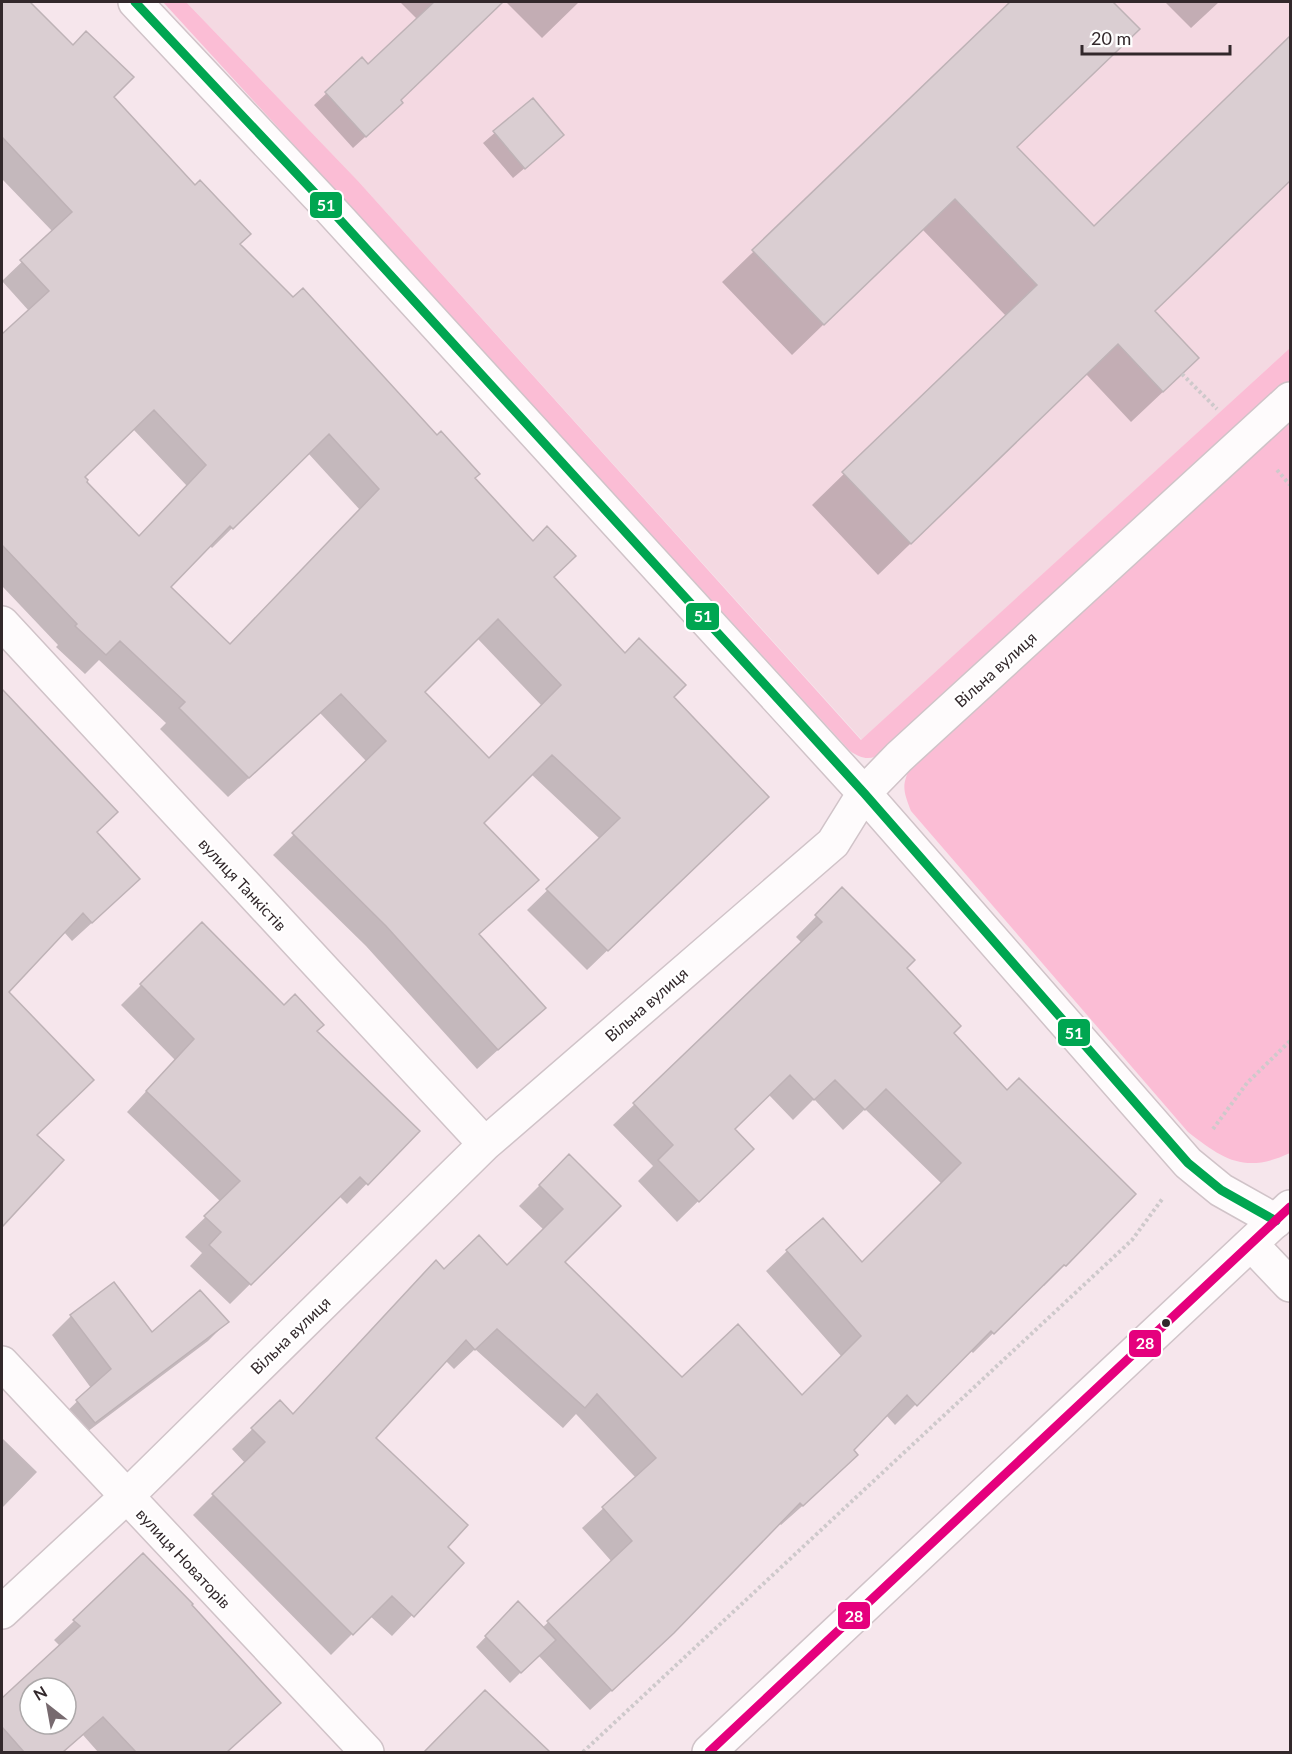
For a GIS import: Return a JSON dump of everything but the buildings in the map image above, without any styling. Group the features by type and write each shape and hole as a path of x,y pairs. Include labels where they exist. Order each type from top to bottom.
{"street":[{"path":"135,2 330,209 864,794 1188,1163 1221,1190 1283,1214 710,1752"},
{"name":"Вільна вулиця","path":"2,1612 126,1497 485,1144 833,843 864,794 899,757 1290,399"},
{"name":"вулиця Танкістів","path":"2,623 485,1144"},
{"path":"1251,1244 1290,1285"},
{"name":"вулиця Новаторів","path":"2,1363 368,1752"}],"path":[{"path":"583,1752 1132,1240 1247,1083 1290,1041"}],"shaded area":[{"path":"163,2 186,2 358,181 861,740 1290,348 1290,380 885,753 871,758 859,756 850,751"},
{"path":"186,2 1290,2 1290,348 862,740 358,181"},
{"path":"1290,420 1290,1153 1260,1163 1247,1163 1224,1156 1188,1132 911,811 904,788 912,764"}],"transit line":[{"name":"51","path":"135,2 330,209 864,793 1188,1163 1221,1190 1276,1221"},
{"name":"28","path":"709,1752 1290,1207"}]}
